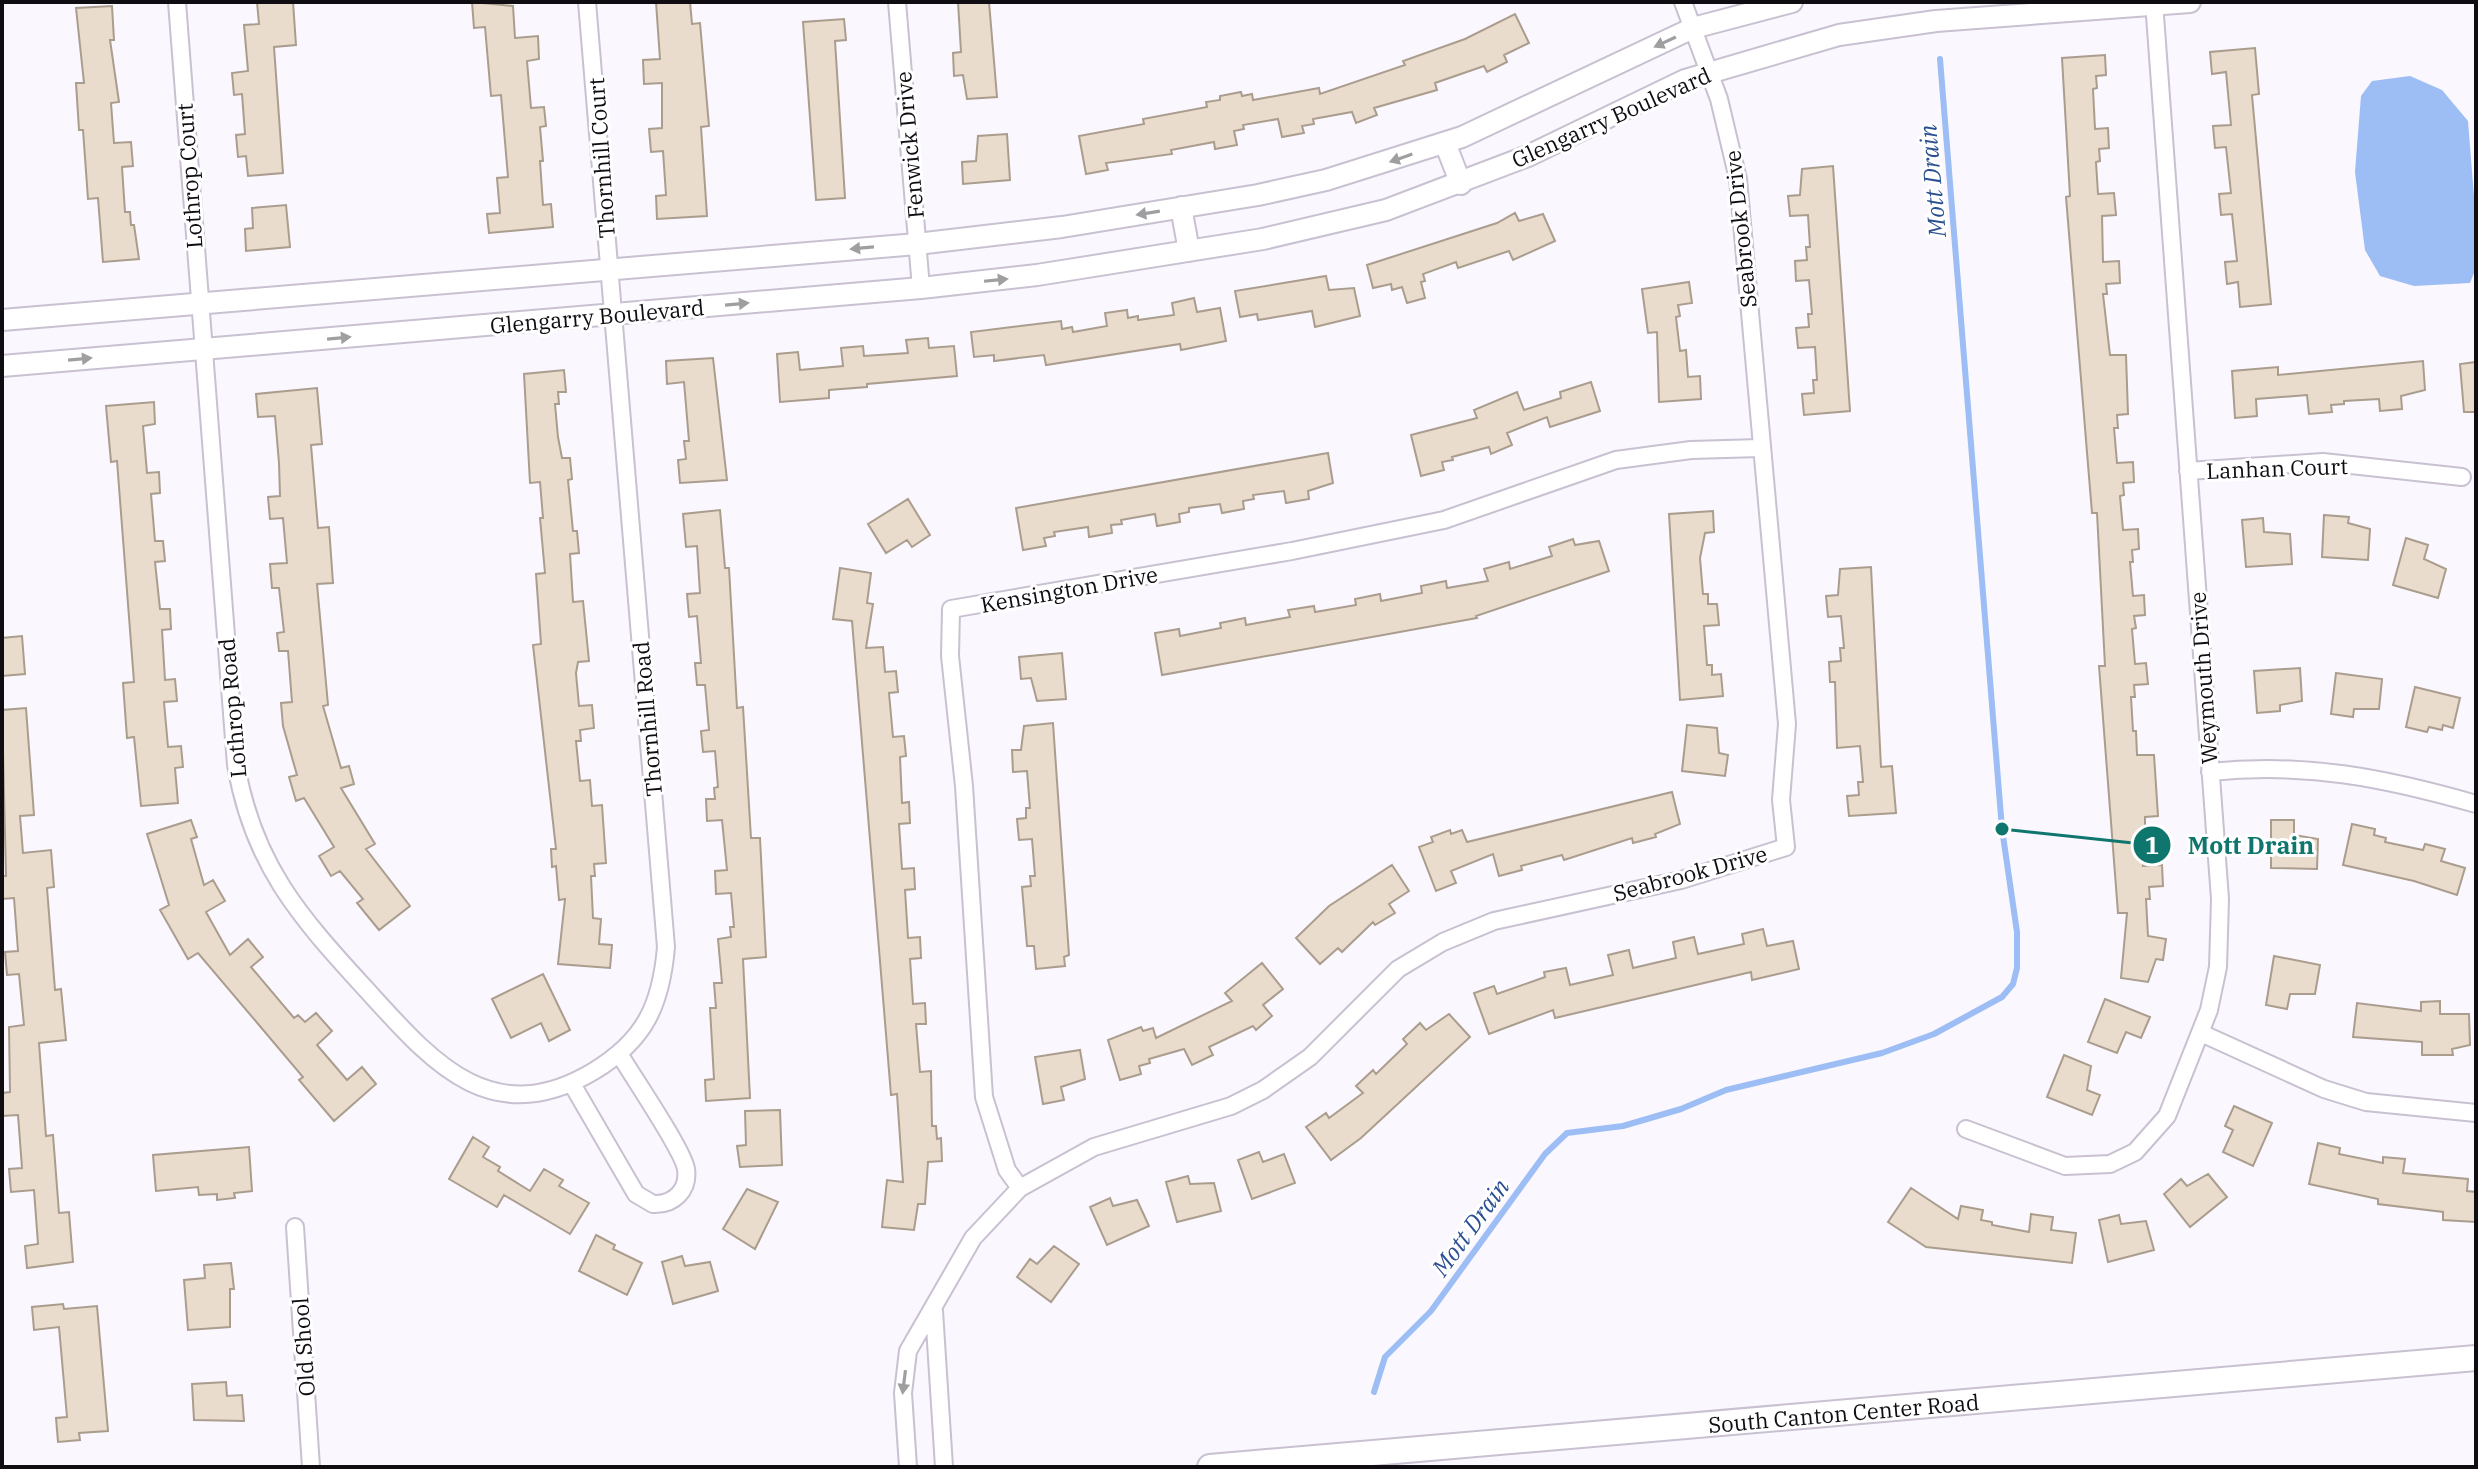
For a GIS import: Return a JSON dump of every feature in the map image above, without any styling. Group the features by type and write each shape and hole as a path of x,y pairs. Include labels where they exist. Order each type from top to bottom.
{"main road":[{"name":"South Canton Center Road","path":"1210,1467 2476,1358"}],"street":[{"name":"Lothrop Court","path":"177,2 202,349"},
{"name":"Thornhill Court","path":"587,2 614,315"},
{"name":"Fenwick Drive","path":"897,2 921,288"},
{"name":"Seabrook Drive","path":"908,1467 903,1393 908,1351 934,1311 973,1238 1020,1188 1094,1147 1231,1106 1263,1090 1310,1057 1398,969 1443,942 1494,921 1681,880 1786,847 1781,800 1787,724 1738,179 1728,130 1683,2"},
{"name":"Glengarry Boulevard","path":"2,320 917,244 1062,227 1181,207 1326,180 1445,143 1693,28 1792,2"},
{"name":"Glengarry Boulevard","path":"2,366 921,288 1037,275 1189,251 1325,227 1461,184 1709,72 1839,35 1887,26 2190,2"},
{"name":"Weymouth Drive","path":"1966,1129 2065,1166 2086,1167 2123,1159 2154,1135 2167,1116 2209,1010 2220,940 2154,3"},
{"path":"1445,143 1461,184"},
{"path":"1181,207 1189,251"},
{"name":"Thornhill Road","path":"572,1084 620,1055 640,1033 654,1007 663,977 666,947 614,315"},
{"name":"Lothrop Road","path":"202,349 236,765 247,818 266,864 291,904 392,1018 443,1069 474,1085 521,1093 572,1084"},
{"name":"Kensington Drive","path":"1020,1188 1007,1170 984,1097 964,786 950,656 951,609 1292,551 1444,520 1616,460 1691,450 1760,448"},
{"name":"Lanhan Court","path":"2188,471 2323,462 2462,477"},
{"path":"2210,772 2277,768 2345,772 2476,804"},
{"path":"2201,1033 2324,1089 2366,1102 2476,1113"},
{"path":"572,1084 636,1194 653,1204 675,1199 685,1186 685,1164 620,1055"},
{"name":"Old Shool","path":"295,1227 311,1467"},
{"path":"934,1311 944,1467"}],"water":[{"path":"2410,76 2442,90 2468,121 2476,222 2476,268 2470,283 2414,286 2380,276 2365,250 2355,172 2361,96 2372,81"}],"building":[{"path":"257,2 293,2 296,45 274,47 283,173 248,176 246,156 238,157 236,135 245,134 242,94 234,95 232,73 248,71 244,25 259,24"},
{"path":"472,2 513,6 515,38 538,36 539,59 527,61 531,108 544,107 546,126 540,127 543,205 551,204 553,227 489,233 487,214 500,213 497,178 508,177 501,95 491,96 485,27 474,28"},
{"path":"656,2 690,2 692,24 700,23 709,126 701,127 707,216 657,219 656,196 666,195 663,151 651,152 649,129 662,128 662,83 644,84 643,60 660,59"},
{"path":"958,2 989,2 997,97 967,99 963,75 954,76 953,53 961,52"},
{"path":"112,6 114,40 110,40 119,102 111,103 114,143 131,142 133,166 122,167 125,212 130,212 131,225 134,225 139,259 103,262 98,198 88,199 83,130 79,130 76,83 84,83 76,8"},
{"path":"1515,14 1529,43 1504,55 1507,62 1487,72 1484,66 1435,83 1437,90 1374,108 1377,115 1356,123 1352,112 1313,119 1314,124 1302,126 1304,133 1282,137 1278,119 1243,125 1244,129 1234,131 1237,145 1215,149 1214,142 1171,150 1172,154 1106,163 1108,170 1086,174 1079,136 1144,124 1143,119 1207,107 1206,102 1241,92 1242,96 1252,94 1253,100 1319,88 1320,94 1405,65 1403,61 1465,39"},
{"path":"844,19 846,40 835,41 845,198 816,200 803,22"},
{"path":"2255,48 2259,94 2252,95 2271,304 2240,307 2238,282 2227,284 2225,262 2237,261 2232,214 2221,215 2219,194 2231,193 2226,147 2215,148 2213,126 2231,125 2226,72 2212,74 2210,52"},
{"path":"2105,55 2106,75 2096,76 2097,88 2093,89 2095,129 2108,128 2109,148 2099,149 2100,161 2096,162 2098,194 2114,193 2116,215 2102,216 2103,262 2119,261 2120,283 2106,284 2107,294 2103,294 2110,355 2126,355 2128,414 2117,415 2118,428 2114,428 2117,463 2133,462 2134,482 2123,483 2124,495 2120,496 2123,530 2138,529 2139,549 2132,550 2133,562 2130,562 2133,596 2144,595 2145,615 2134,616 2136,628 2132,629 2135,664 2146,663 2148,684 2134,685 2135,697 2131,697 2133,731 2136,731 2137,755 2154,755 2158,816 2145,817 2145,829 2142,830 2143,866 2162,865 2163,886 2149,887 2150,899 2146,899 2148,936 2166,939 2163,960 2156,959 2148,982 2121,978 2127,913 2118,913 2099,666 2105,666 2097,513 2092,513 2066,197 2070,196 2062,58"},
{"path":"1007,134 1010,180 963,184 962,162 976,161 978,136"},
{"path":"1833,166 1850,411 1804,415 1802,394 1814,393 1813,380 1817,380 1815,347 1798,348 1796,328 1809,327 1808,314 1812,314 1809,280 1796,281 1795,261 1807,260 1806,247 1810,247 1808,215 1790,216 1788,196 1800,195 1802,169"},
{"path":"286,205 290,247 246,251 245,229 253,228 252,208"},
{"path":"1515,213 1519,221 1543,214 1555,241 1513,260 1509,251 1458,268 1456,262 1423,274 1425,281 1421,282 1425,298 1407,303 1402,287 1392,290 1391,284 1373,288 1367,265 1497,223"},
{"path":"1326,276 1329,290 1354,288 1360,316 1315,327 1312,311 1258,320 1257,314 1240,317 1235,291"},
{"path":"1689,282 1692,303 1678,305 1680,316 1676,317 1680,351 1686,350 1688,377 1700,376 1701,399 1659,402 1657,332 1648,333 1642,289"},
{"path":"1194,298 1197,312 1220,308 1226,341 1181,350 1180,344 1046,365 1044,355 994,361 994,355 974,357 971,332 1061,321 1062,329 1072,327 1073,332 1107,326 1105,313 1127,310 1128,318 1138,316 1138,320 1174,315 1172,303"},
{"path":"928,338 929,348 954,346 957,376 867,384 867,387 829,390 829,398 780,402 777,354 798,352 800,370 843,366 841,348 863,346 864,356 908,353 906,340"},
{"path":"713,358 727,480 680,483 678,460 686,459 684,441 689,441 684,382 667,384 666,361"},
{"path":"2423,361 2425,390 2401,396 2402,409 2380,411 2379,399 2344,401 2344,404 2331,405 2332,412 2309,414 2307,395 2256,399 2257,416 2235,418 2232,371 2278,367 2278,375"},
{"path":"2476,362 2476,412 2464,412 2460,364"},
{"path":"564,370 566,392 558,392 559,404 555,404 562,458 570,458 572,479 568,480 573,531 577,531 579,553 570,554 573,602 583,601 589,661 578,662 576,673 579,706 592,705 594,728 580,730 581,741 576,741 580,781 590,780 592,806 602,805 606,863 594,864 595,876 591,876 593,918 601,919 599,944 612,945 610,968 558,964 565,899 559,900 556,866 552,867 551,849 556,849 533,645 541,644 536,574 545,573 540,482 530,483 524,374"},
{"path":"1591,382 1600,411 1550,427 1547,417 1507,433 1512,445 1491,454 1489,447 1452,457 1453,460 1442,462 1444,470 1421,476 1411,435 1477,418 1474,410 1517,392 1524,410 1561,398 1560,392"},
{"path":"317,388 322,444 311,445 318,528 329,527 333,583 317,584 328,705 323,706 341,768 349,766 354,784 341,788 375,844 366,849 410,906 379,930 357,903 363,899 340,871 331,876 319,856 334,847 304,798 296,801 289,777 297,775 283,726 281,703 292,702 288,651 279,651 277,633 284,632 279,588 272,588 270,564 287,563 283,518 270,519 268,497 280,496 279,463 275,416 258,417 256,394"},
{"path":"154,402 155,424 143,426 147,473 159,472 160,493 151,494 155,541 163,541 165,561 155,562 160,609 170,609 171,629 162,630 165,680 175,679 177,701 164,702 168,747 181,746 183,767 175,768 178,803 141,806 134,737 127,738 123,683 134,682 117,461 111,462 106,406"},
{"path":"1328,453 1333,483 1308,491 1309,499 1286,503 1284,491 1253,495 1254,499 1243,501 1244,509 1222,513 1220,504 1189,508 1189,512 1179,514 1180,522 1157,526 1155,514 1121,520 1122,524 1111,525 1112,533 1089,537 1088,527 1054,532 1055,536 1044,538 1046,546 1023,550 1016,508"},
{"path":"908,499 930,535 912,547 907,540 886,553 868,524"},
{"path":"720,510 725,568 729,568 737,708 743,707 751,838 760,838 766,957 743,959 750,1098 706,1101 705,1080 714,1079 710,1008 716,1008 714,983 722,983 718,939 731,937 730,927 734,927 731,893 716,894 715,871 727,870 722,820 707,821 706,799 715,799 714,788 718,787 715,751 703,752 701,731 709,730 705,685 697,685 695,663 701,663 697,616 689,617 687,594 700,593 697,546 686,547 683,514"},
{"path":"1713,511 1714,532 1705,533 1700,558 1703,594 1708,594 1708,604 1717,604 1719,625 1704,626 1707,665 1712,665 1712,675 1721,674 1723,696 1680,700 1669,514"},
{"path":"2324,515 2349,517 2348,523 2370,529 2368,560 2322,557"},
{"path":"2263,518 2264,532 2290,534 2292,564 2246,567 2242,520"},
{"path":"2406,538 2428,545 2424,559 2446,569 2438,598 2393,585"},
{"path":"1573,539 1575,545 1599,541 1609,571 1477,618 1162,675 1155,633 1179,629 1180,636 1221,628 1220,623 1245,618 1246,625 1290,617 1288,610 1314,606 1315,612 1356,605 1355,599 1380,594 1381,601 1422,593 1421,586 1446,581 1447,588 1488,581 1484,569 1509,562 1510,569 1552,556 1549,547"},
{"path":"1871,567 1881,767 1892,766 1896,813 1849,816 1847,796 1859,795 1858,782 1863,782 1860,746 1837,748 1835,682 1830,682 1829,662 1841,661 1840,648 1844,648 1841,616 1828,617 1826,596 1838,595 1840,569"},
{"path":"840,568 871,573 867,603 873,604 866,648 883,647 885,672 896,671 898,692 889,693 893,737 904,736 906,756 900,757 902,803 909,802 910,823 899,824 902,869 914,868 915,889 905,890 908,938 920,937 921,958 910,959 913,1004 925,1003 926,1024 916,1024 920,1072 931,1071 932,1126 936,1126 937,1139 941,1138 942,1161 928,1162 925,1204 918,1204 914,1230 882,1227 887,1180 903,1182 897,1094 891,1095 852,621 833,619"},
{"path":"22,636 25,674 2,676 2,638"},
{"path":"1062,653 1066,699 1037,701 1031,678 1021,679 1019,657"},
{"path":"2300,668 2302,701 2280,705 2280,711 2257,713 2254,671"},
{"path":"2336,673 2382,679 2379,709 2354,709 2353,717 2331,714"},
{"path":"2415,687 2460,698 2453,728 2443,725 2442,730 2429,727 2427,732 2406,727"},
{"path":"26,708 34,815 20,816 23,853 51,850 54,887 47,888 55,990 61,989 66,1040 39,1043 46,1136 53,1135 59,1213 69,1212 73,1262 27,1268 25,1246 38,1244 34,1190 11,1192 9,1169 22,1168 18,1115 2,1116 2,1093 10,1092 9,1027 24,1025 19,974 7,975 5,952 18,951 14,898 2,899 2,876 6,876 2,710"},
{"path":"1053,723 1069,955 1064,957 1065,966 1036,969 1034,946 1027,946 1022,887 1031,886 1030,876 1035,876 1032,839 1019,840 1017,819 1026,818 1026,808 1030,808 1027,771 1013,772 1012,750 1021,750 1024,726"},
{"path":"1687,725 1717,728 1719,753 1728,755 1725,776 1682,771"},
{"path":"1672,792 1680,824 1655,834 1656,837 1633,843 1632,838 1564,860 1562,855 1521,866 1522,870 1499,876 1493,854 1451,871 1456,883 1436,891 1419,847 1433,842 1431,837 1450,830 1451,834 1462,830 1467,842"},
{"path":"191,820 197,837 191,839 204,885 213,880 225,901 206,912 230,955 248,939 263,957 251,967 294,1018 298,1015 305,1022 316,1013 332,1031 317,1045 347,1080 362,1067 376,1084 334,1121 299,1080 303,1077 198,953 188,959 160,910 169,905 147,834"},
{"path":"2271,820 2294,820 2294,835 2318,839 2317,869 2271,868"},
{"path":"2352,824 2375,829 2374,835 2386,838 2385,842 2423,850 2425,844 2445,849 2441,861 2465,868 2457,895 2414,881 2343,865"},
{"path":"1392,865 1409,891 1389,904 1395,913 1375,925 1373,922 1342,952 1338,948 1320,964 1296,938 1329,906"},
{"path":"1763,929 1767,946 1793,941 1799,969 1752,980 1751,972 1555,1018 1553,1010 1489,1034 1474,993 1494,986 1497,994 1545,977 1544,972 1566,968 1570,985 1613,975 1608,955 1629,950 1633,968 1676,958 1673,942 1694,937 1698,954 1744,944 1742,934"},
{"path":"2274,956 2320,965 2315,994 2290,994 2287,1009 2266,1005"},
{"path":"1262,963 1283,989 1263,1005 1272,1016 1256,1030 1253,1026 1209,1047 1213,1055 1192,1065 1184,1049 1149,1059 1150,1063 1139,1066 1141,1074 1120,1080 1108,1040 1141,1027 1143,1031 1153,1028 1156,1038 1232,1001 1225,993"},
{"path":"543,974 570,1030 549,1041 541,1023 511,1038 492,999"},
{"path":"2105,999 2150,1017 2141,1038 2126,1032 2117,1053 2088,1042"},
{"path":"2440,1001 2440,1014 2469,1014 2470,1045 2452,1049 2453,1055 2422,1055 2422,1042 2353,1037 2357,1003 2421,1011 2421,1002"},
{"path":"1449,1014 1470,1037 1361,1138 1331,1160 1306,1127 1326,1113 1329,1118 1363,1093 1356,1086 1373,1070 1376,1074 1407,1044 1403,1039 1420,1023 1426,1030"},
{"path":"1080,1050 1085,1079 1061,1087 1064,1100 1043,1104 1035,1057"},
{"path":"2064,1055 2091,1066 2087,1090 2100,1095 2092,1115 2047,1097"},
{"path":"2234,1106 2272,1123 2253,1166 2223,1152 2233,1130 2225,1126"},
{"path":"780,1110 782,1165 740,1167 737,1146 746,1145 745,1111"},
{"path":"473,1137 489,1147 483,1157 500,1167 498,1171 530,1191 544,1169 563,1180 559,1186 589,1203 570,1234 504,1195 497,1207 449,1179"},
{"path":"2318,1143 2340,1148 2339,1154 2383,1163 2383,1157 2405,1159 2403,1173 2468,1179 2467,1191 2476,1192 2476,1222 2443,1220 2443,1212 2378,1204 2378,1199 2309,1184"},
{"path":"249,1147 252,1191 234,1193 235,1198 217,1200 217,1194 199,1195 198,1187 156,1191 153,1155"},
{"path":"1259,1152 1263,1162 1284,1154 1295,1183 1252,1199 1238,1160"},
{"path":"2208,1174 2227,1197 2190,1227 2164,1194 2181,1179 2187,1186"},
{"path":"1188,1176 1190,1184 1214,1183 1221,1211 1177,1222 1166,1182"},
{"path":"1911,1188 1958,1219 1961,1206 1983,1210 1981,1220 2029,1232 2031,1214 2053,1217 2051,1230 2076,1233 2072,1263 1926,1247 1888,1222"},
{"path":"747,1189 778,1202 755,1249 723,1229"},
{"path":"1110,1198 1113,1206 1137,1200 1149,1226 1107,1245 1090,1207"},
{"path":"2119,1215 2121,1224 2146,1221 2154,1250 2108,1262 2099,1220"},
{"path":"596,1235 615,1245 613,1249 642,1263 627,1295 579,1271"},
{"path":"1054,1246 1079,1264 1051,1302 1017,1277 1030,1259 1037,1264"},
{"path":"682,1256 685,1266 710,1262 718,1291 673,1304 662,1262"},
{"path":"231,1263 234,1289 230,1289 230,1327 188,1330 184,1280 205,1278 204,1265"},
{"path":"63,1304 64,1309 97,1306 108,1431 79,1433 80,1440 58,1442 56,1418 67,1417 59,1327 34,1330 32,1307"},
{"path":"226,1382 227,1396 242,1395 244,1421 194,1420 192,1384"}],"waterway":[{"name":"Mott Drain","path":"1374,1392 1385,1357 1431,1311 1545,1154 1567,1133 1623,1126 1681,1109 1726,1090 1882,1053 1934,1034 2002,997 2013,984 2017,968 2017,932 2002,829 1940,59"}],"place":[{"name":"Mott Drain","path":"2002,829"}]}
